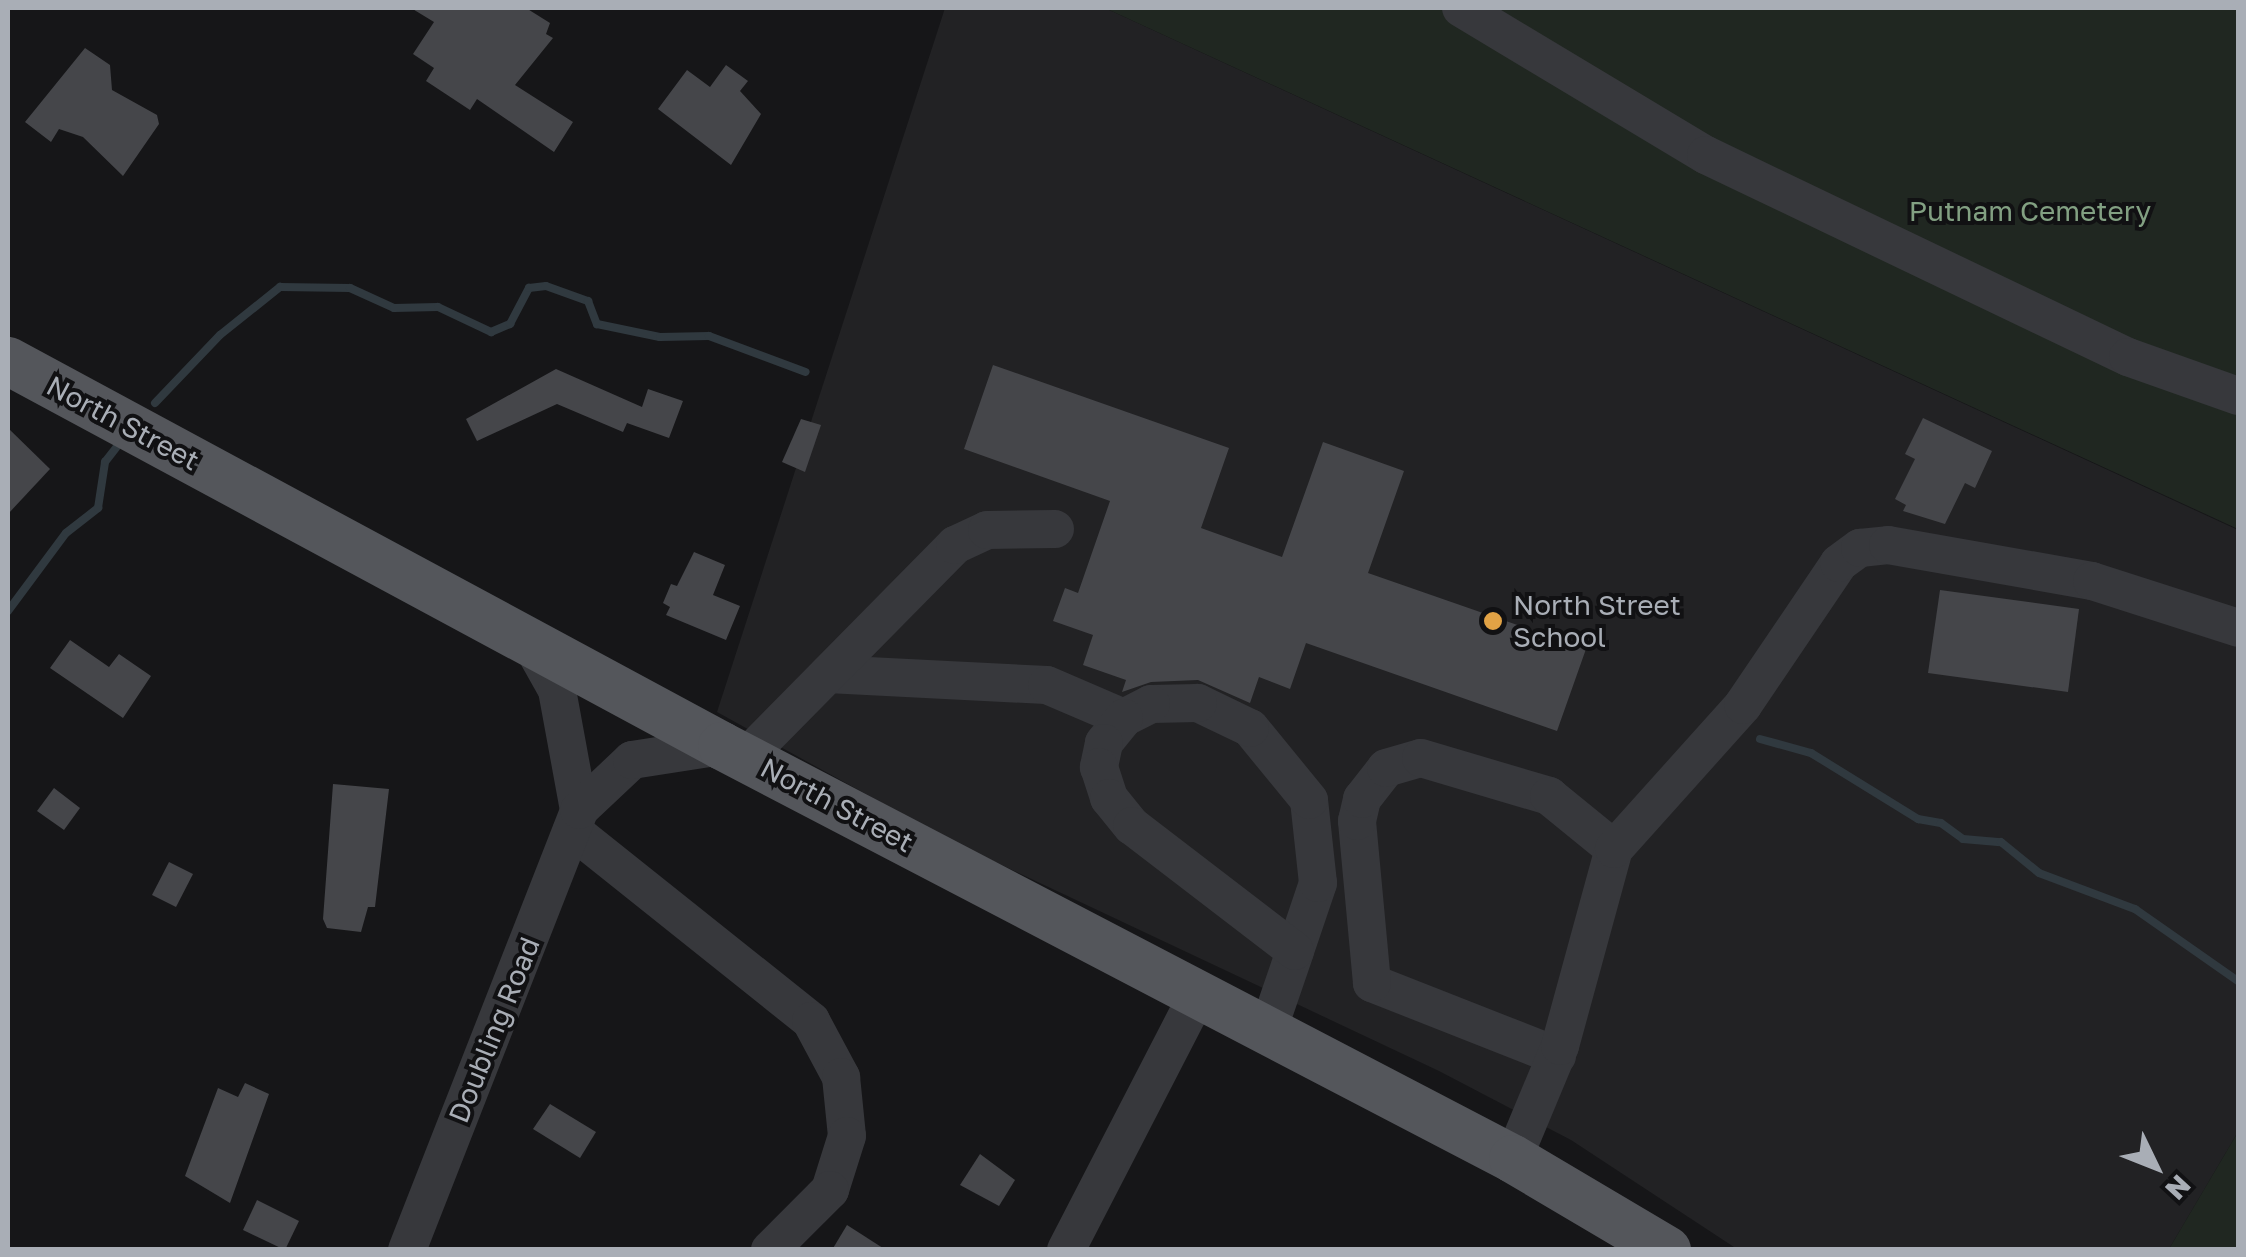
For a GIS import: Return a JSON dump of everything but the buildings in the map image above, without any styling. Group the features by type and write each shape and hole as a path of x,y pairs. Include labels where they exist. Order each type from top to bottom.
{"main road":[{"name":"North Street","path":"9,363 734,752 1513,1159 1666,1250"}],"street":[{"path":"1461,8 1706,155 2128,358 2238,396"},
{"path":"734,752 828,674 955,545 987,530 1055,529"},
{"path":"1513,1159 1557,1056 1614,849 1743,704 1839,563 1860,548 1888,545 2092,581 2238,628"},
{"path":"530,642 558,690 576,820 811,1021 841,1077 847,1136 830,1190 770,1250"},
{"path":"828,674 1047,685 1124,718"},
{"path":"1268,1030 1296,951 1318,883 1317,843 1309,800 1278,756 1250,728 1198,703 1151,704 1124,718 1104,743 1099,767 1110,798 1132,826 1296,951"},
{"name":"Doubling Road","path":"407,1250 576,820 632,760 734,752"},
{"path":"1557,1056 1372,983 1357,821 1362,800 1386,768 1421,758 1548,796 1614,849"},
{"path":"1066,1250 1198,994"}],"shaded area":[{"name":"North Street School","path":"945,8 1105,8 2238,530 2238,1132 2169,1249 1737,1249 1571,1140 1439,1071 953,842 717,712"}],"green space":[{"name":"Putnam Cemetery","path":"1105,8 2238,8 2238,529"},
{"path":"2238,1132 2238,1249 2169,1249"}],"waterway":[{"path":"155,403 220,335 280,287 350,288 394,308 438,307 491,332 510,324 529,288 546,286 588,301 597,324 660,337 709,336 806,372"},
{"path":"8,611 66,533 98,508 105,462 116,448"},
{"path":"1760,739 1811,753 1918,819 1941,823 1963,839 2001,842 2039,873 2135,909 2238,981"}],"place":[{"name":"North Street School","path":"1493,621"}]}
